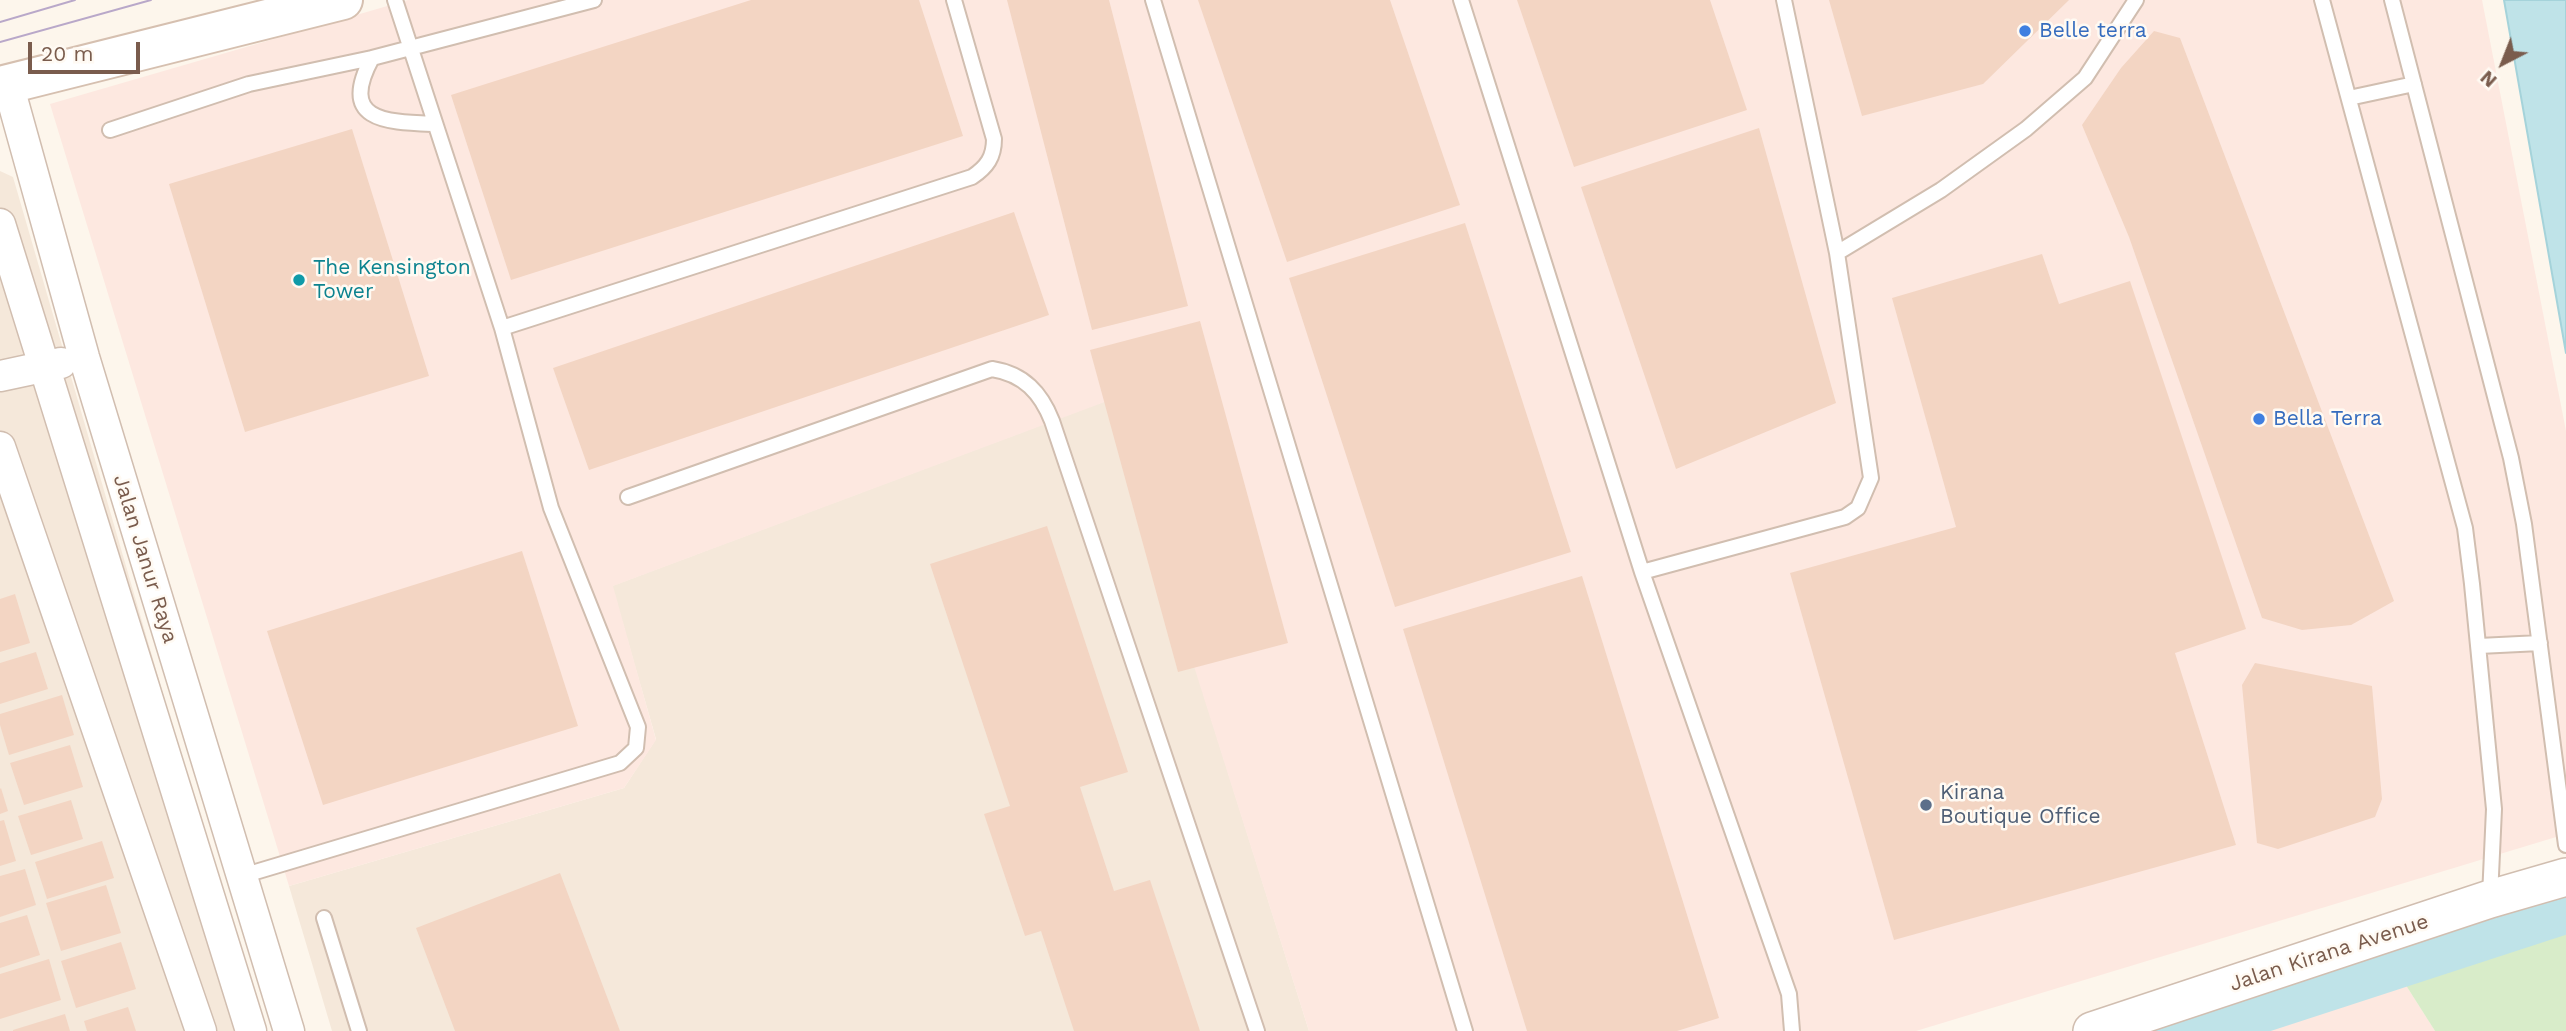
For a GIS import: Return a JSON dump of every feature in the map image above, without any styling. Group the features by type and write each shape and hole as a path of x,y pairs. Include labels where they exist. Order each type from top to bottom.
{"main road":[{"path":"4,85 343,0"}],"street":[{"name":"Jalan Janur Raya","path":"4,85 83,357 289,1031"},
{"name":"Jalan Janur Raya","path":"0,224 251,1031"},
{"path":"0,376 83,357"},
{"path":"0,447 201,1031"},
{"name":"Jalan Kirana Avenue","path":"2092,1031 2490,899 2566,877"}],"lane":[{"path":"242,876 621,763 636,748 638,727 551,508 502,328 395,0"},
{"path":"110,130 249,84 372,58 594,0"},
{"path":"502,328 971,177 983,169 994,150 994,139 954,0"},
{"path":"1153,0 1465,1031"},
{"path":"1461,0 1642,572 1789,995 1793,1012 1792,1031"},
{"path":"1642,572 1845,517 1858,508 1871,478 1837,253 1784,0"},
{"path":"1837,253 1941,190 2026,129 2085,78 2136,0"},
{"path":"2322,0 2465,528 2494,809 2490,899"},
{"path":"2392,0 2511,458 2524,524 2566,845"},
{"path":"372,58 361,78 359,97 370,113 391,122 434,124"},
{"path":"2349,99 2414,84"},
{"path":"628,497 992,369 1016,375 1028,383 1046,407 1052,421 1257,1031"},
{"path":"2479,646 2540,643"},
{"path":"324,918 359,1031"}],"shaded area":[{"path":"408,0 2482,0 2566,431 2566,834 1916,1031 1309,1031 1110,400 613,586 656,740 624,788 289,886 50,104"},
{"path":"0,171 13,177 261,1031 0,1031"},
{"path":"1111,399 1309,1031 332,1031 289,886 624,788 656,739 612,586"},
{"path":"2388,957 2435,1031 2161,1031"}],"green space":[{"path":"2566,899 2566,1031 2435,1031 2388,957"}],"water":[{"path":"2504,0 2566,0 2566,353"}],"building":[{"path":"751,0 919,0 963,136 511,280 451,95"},
{"path":"1007,0 1109,0 1188,306 1092,330"},
{"path":"1198,0 1390,0 1460,205 1287,262"},
{"path":"1517,0 1710,0 1747,110 1574,167"},
{"path":"1829,0 2069,0 1983,84 1862,116"},
{"name":"Bella Terra","path":"2154,31 2180,38 2394,601 2351,625 2302,630 2262,618 2129,237 2082,125 2121,68"},
{"path":"1759,128 1836,403 1676,469 1581,187"},
{"name":"The Kensington Tower","path":"352,129 429,376 245,432 169,184"},
{"path":"1014,212 1049,315 589,470 553,368"},
{"path":"1465,223 1571,552 1395,607 1289,278"},
{"path":"2042,254 2059,304 2130,281 2246,629 2175,653 2236,845 1894,940 1790,573 1956,527 1892,298"},
{"path":"1200,321 1288,643 1178,672 1090,350"},
{"path":"1047,526 1128,772 1080,787 1114,891 1150,880 1200,1031 1074,1031 1041,931 1025,936 984,814 1010,806 930,564"},
{"path":"522,551 578,726 323,805 267,631"},
{"path":"1582,576 1719,1018 1677,1031 1527,1031 1403,629"},
{"path":"15,594 30,643 0,652 0,599"},
{"path":"36,652 48,689 0,704 0,663"},
{"path":"2255,663 2372,686 2382,799 2375,817 2278,849 2257,843 2242,685"},
{"path":"62,695 74,735 9,755 0,725 0,714"},
{"path":"70,745 83,787 24,805 10,763"},
{"path":"0,789 8,811 0,814"},
{"path":"71,800 83,839 31,855 18,816"},
{"path":"4,820 16,861 0,866 0,821"},
{"path":"102,841 114,878 47,899 35,862"},
{"path":"25,869 36,905 0,917 0,876"},
{"path":"560,873 620,1031 455,1031 416,928"},
{"path":"106,885 121,933 61,951 46,903"},
{"path":"27,915 40,955 0,968 0,923"},
{"path":"121,942 136,989 76,1008 61,961"},
{"path":"49,959 61,1000 0,1019 0,974"},
{"path":"128,1007 136,1031 87,1031 84,1021"},
{"path":"65,1014 70,1031 13,1031 13,1030"}],"waterway":[{"path":"2161,1031 2566,899"}],"tram line":[{"path":"0,22 75,0"},
{"path":"0,42 151,0"}],"place":[{"name":"Belle terra","path":"2025,31"},
{"name":"The Kensington Tower","path":"299,280"},
{"name":"Bella Terra","path":"2259,419"},
{"name":"Kirana Boutique Office","path":"1926,805"}]}
